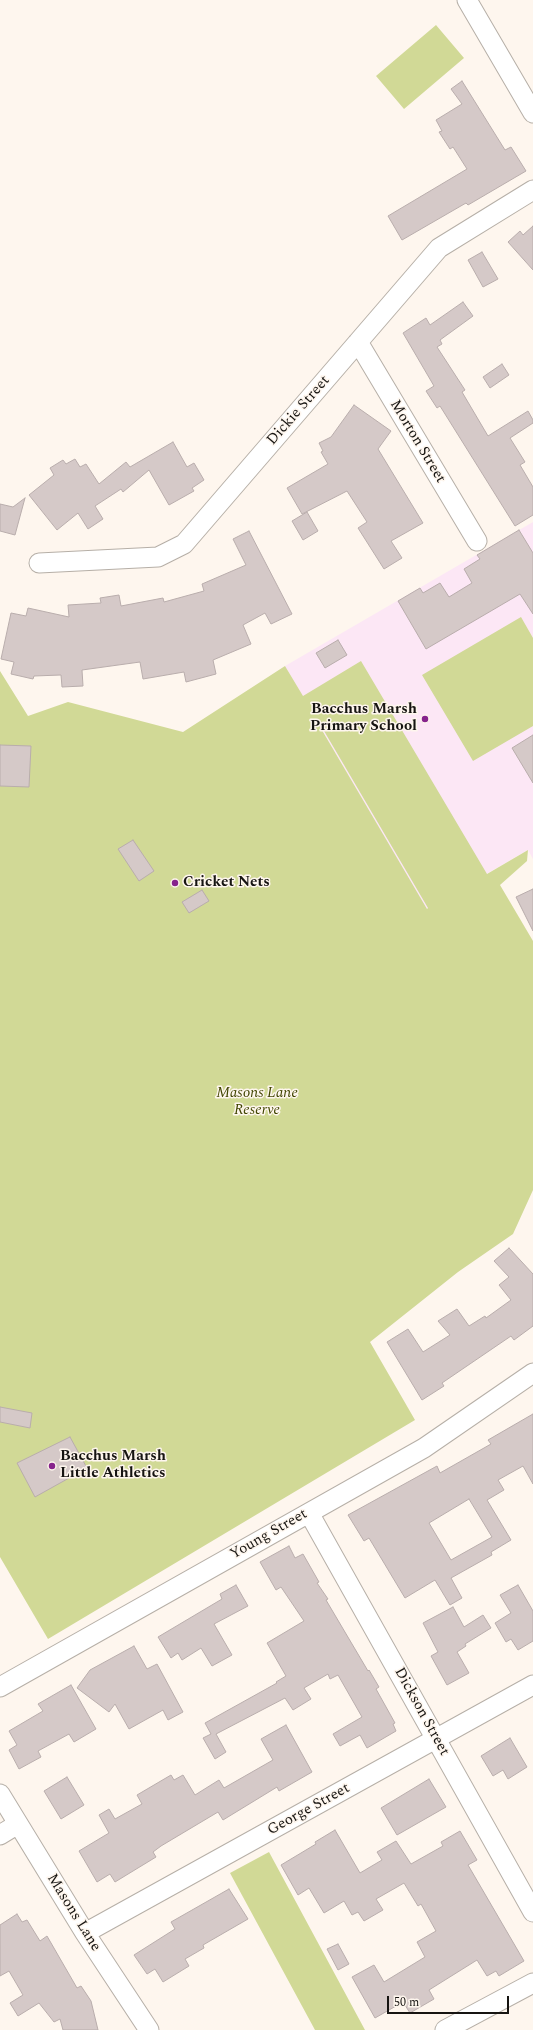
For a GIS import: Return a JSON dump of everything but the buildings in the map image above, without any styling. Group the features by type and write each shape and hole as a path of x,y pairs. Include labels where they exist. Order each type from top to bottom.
{"street":[{"path":"467,0 533,113"},
{"name":"Dickie Street","path":"39,563 158,557 184,544 439,248 533,190"},
{"name":"Morton Street","path":"358,342 477,541"},
{"name":"Young Street","path":"0,1687 424,1448 533,1373"},
{"name":"Dickson Street","path":"309,1513 533,1912"},
{"name":"George Street","path":"85,1933 533,1685"},
{"name":"Masons Lane","path":"0,1794 85,1933 149,2030"},
{"path":"0,1835 18,1824"},
{"path":"445,2030 533,1983"}],"shaded area":[{"name":"Bacchus Marsh Primary School","path":"533,522 533,859 528,850 426,909 285,666"}],"green space":[{"path":"436,25 464,58 404,109 376,76"},
{"path":"521,617 533,638 533,726 473,761 422,675"},
{"name":"Masons Lane Reserve","path":"361,661 487,874 528,850 527,861 500,885 533,941 533,1190 513,1234 458,1272 370,1342 415,1420 48,1639 0,1557 0,671 28,716 68,702 183,732 285,666 303,696","holes":["317,719 428,908 427,909 316,720"]},
{"path":"269,1852 365,2030 315,2030 230,1873"}],"place":[{"name":"Bacchus Marsh Primary School","path":"425,719"},
{"name":"Cricket Nets","path":"175,883"},
{"name":"Bacchus Marsh Little Athletics","path":"52,1466"}]}
